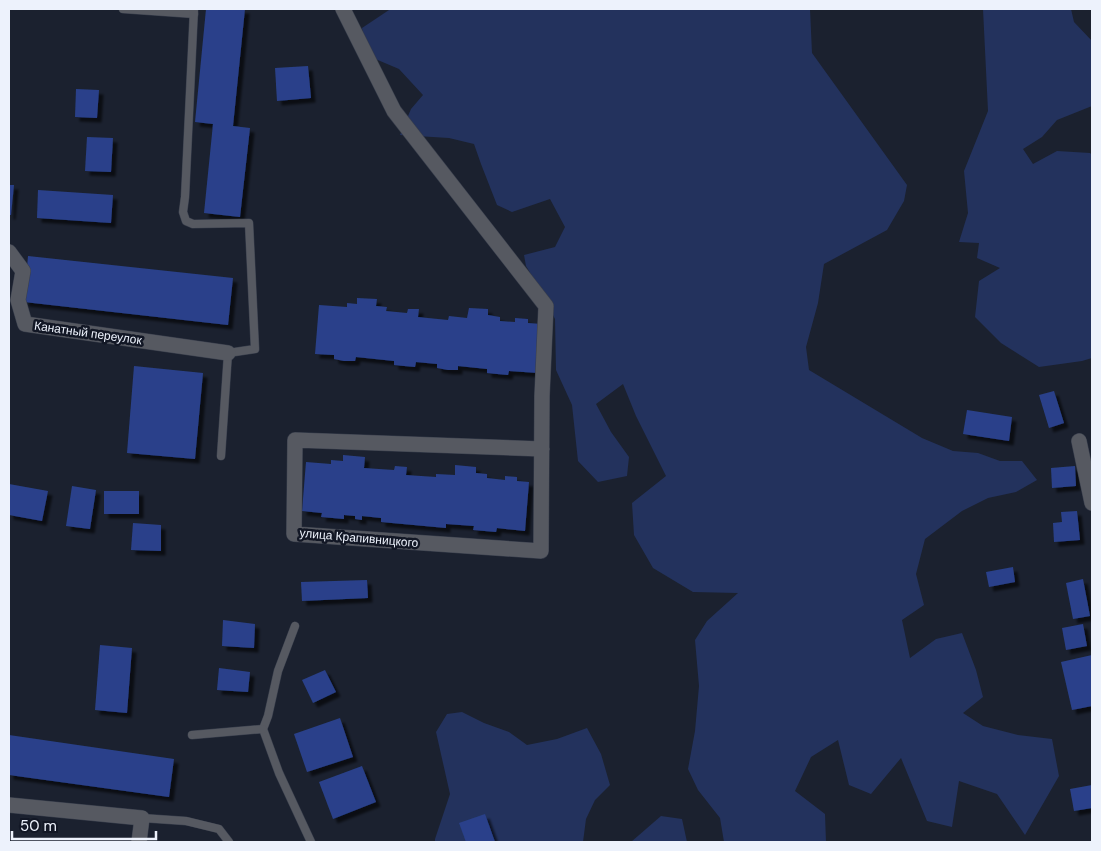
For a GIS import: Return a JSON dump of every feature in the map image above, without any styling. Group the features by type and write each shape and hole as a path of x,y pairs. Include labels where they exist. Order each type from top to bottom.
{"street":[{"name":"улица Крапивницкого","path":"344,9 394,111 546,306 542,396 542,449 541,552 294,534 295,440 542,449"},
{"name":"Канатный переулок","path":"9,252 23,271 18,300 25,324 228,353"},
{"path":"1079,441 1092,503"},
{"path":"9,805 142,818 139,842"}],"lane":[{"path":"123,9 194,11 184,212 186,221 193,224 248,223 255,349 228,353 221,456"},
{"path":"295,626 278,671 264,729 279,773 311,842"},
{"path":"192,736 264,729"},
{"path":"142,818 186,821 219,829 229,842"}],"shaded area":[{"path":"810,9 812,53 907,185 904,201 887,230 824,264 818,303 806,347 809,370 922,438 953,451 978,453 1000,461 1022,461 1037,480 1016,492 988,498 962,511 925,539 916,574 924,605 902,620 910,658 936,639 962,633 976,670 983,697 963,713 983,726 1018,735 1052,739 1059,776 1025,835 997,794 959,781 952,827 927,821 901,758 871,794 849,785 838,740 811,757 795,791 825,814 826,842 724,842 720,818 698,790 688,769 695,731 699,686 695,640 707,621 738,593 693,592 653,568 634,535 632,503 666,476 636,416 623,384 596,404 611,432 629,457 627,476 598,482 578,461 572,405 556,370 555,319 526,266 524,255 555,247 565,227 550,199 512,212 497,205 474,144 449,138 400,135 411,109 423,95 399,69 366,55 362,28 389,10"},
{"path":"983,9 1071,9 1074,22 1092,41 1092,106 1057,120 1042,137 1023,149 1033,164 1057,151 1090,153 1092,155 1092,358 1082,361 1039,367 1001,343 975,317 979,281 1000,268 977,258 979,243 959,242 968,213 964,171 988,111"},
{"path":"462,712 484,723 509,732 527,745 557,739 587,728 601,754 610,785 595,800 586,819 583,842 435,842 450,794 436,732 447,714"},
{"path":"661,816 682,819 687,842 631,842"}],"building":[{"path":"206,9 245,9 233,126 250,128 240,217 204,213 213,124 195,122"},
{"path":"308,66 311,98 277,101 275,68"},
{"path":"76,89 99,90 97,118 75,117"},
{"path":"87,137 113,138 111,172 85,171"},
{"path":"9,185 14,185 11,215 9,215"},
{"path":"38,190 113,195 111,223 37,218"},
{"path":"28,256 233,278 228,325 24,302"},
{"path":"357,298 377,299 376,306 387,307 386,311 407,313 408,309 419,309 418,317 448,320 449,316 467,318 469,308 488,309 488,315 500,317 500,321 515,322 515,318 528,319 528,323 542,324 538,373 509,371 508,375 487,373 487,369 458,366 458,370 448,370 437,368 437,364 416,362 415,367 394,365 394,361 356,357 355,361 344,361 334,359 334,355 315,354 319,305 347,307 347,303 357,304"},
{"path":"134,366 203,373 195,459 127,453"},
{"path":"1054,391 1064,423 1049,428 1039,395"},
{"path":"967,410 1012,417 1009,441 963,434"},
{"path":"343,455 365,457 364,468 394,470 395,466 407,467 406,475 436,477 436,474 455,475 455,465 476,467 476,473 487,474 487,478 505,480 505,476 517,477 517,481 529,482 525,531 497,528 496,532 473,530 474,526 446,524 446,528 381,522 381,518 362,516 362,520 355,519 355,516 344,515 344,519 321,517 322,513 302,511 306,462 331,464 331,460 343,461"},
{"path":"1075,466 1076,486 1052,488 1051,468"},
{"path":"9,484 48,491 42,521 9,515"},
{"path":"72,486 96,490 90,529 66,526"},
{"path":"104,491 139,491 139,514 104,514"},
{"path":"1077,511 1080,540 1054,542 1053,523 1062,522 1061,512"},
{"path":"133,523 161,525 161,551 131,550"},
{"path":"1013,567 1015,582 989,587 986,572"},
{"path":"1083,579 1090,616 1073,619 1066,583"},
{"path":"367,580 368,598 302,601 301,582"},
{"path":"223,620 255,624 254,648 222,646"},
{"path":"1083,624 1087,646 1066,650 1062,628"},
{"path":"100,645 132,648 127,713 95,710"},
{"path":"1092,655 1092,706 1072,710 1061,662"},
{"path":"219,668 250,672 248,692 217,690"},
{"path":"325,670 336,692 313,703 302,680"},
{"path":"340,718 353,757 307,772 294,734"},
{"path":"9,735 174,759 169,797 9,775"},
{"path":"362,766 376,802 333,819 319,782"},
{"path":"1092,785 1092,808 1074,811 1070,789"},
{"path":"485,814 495,842 466,842 459,823"}]}
